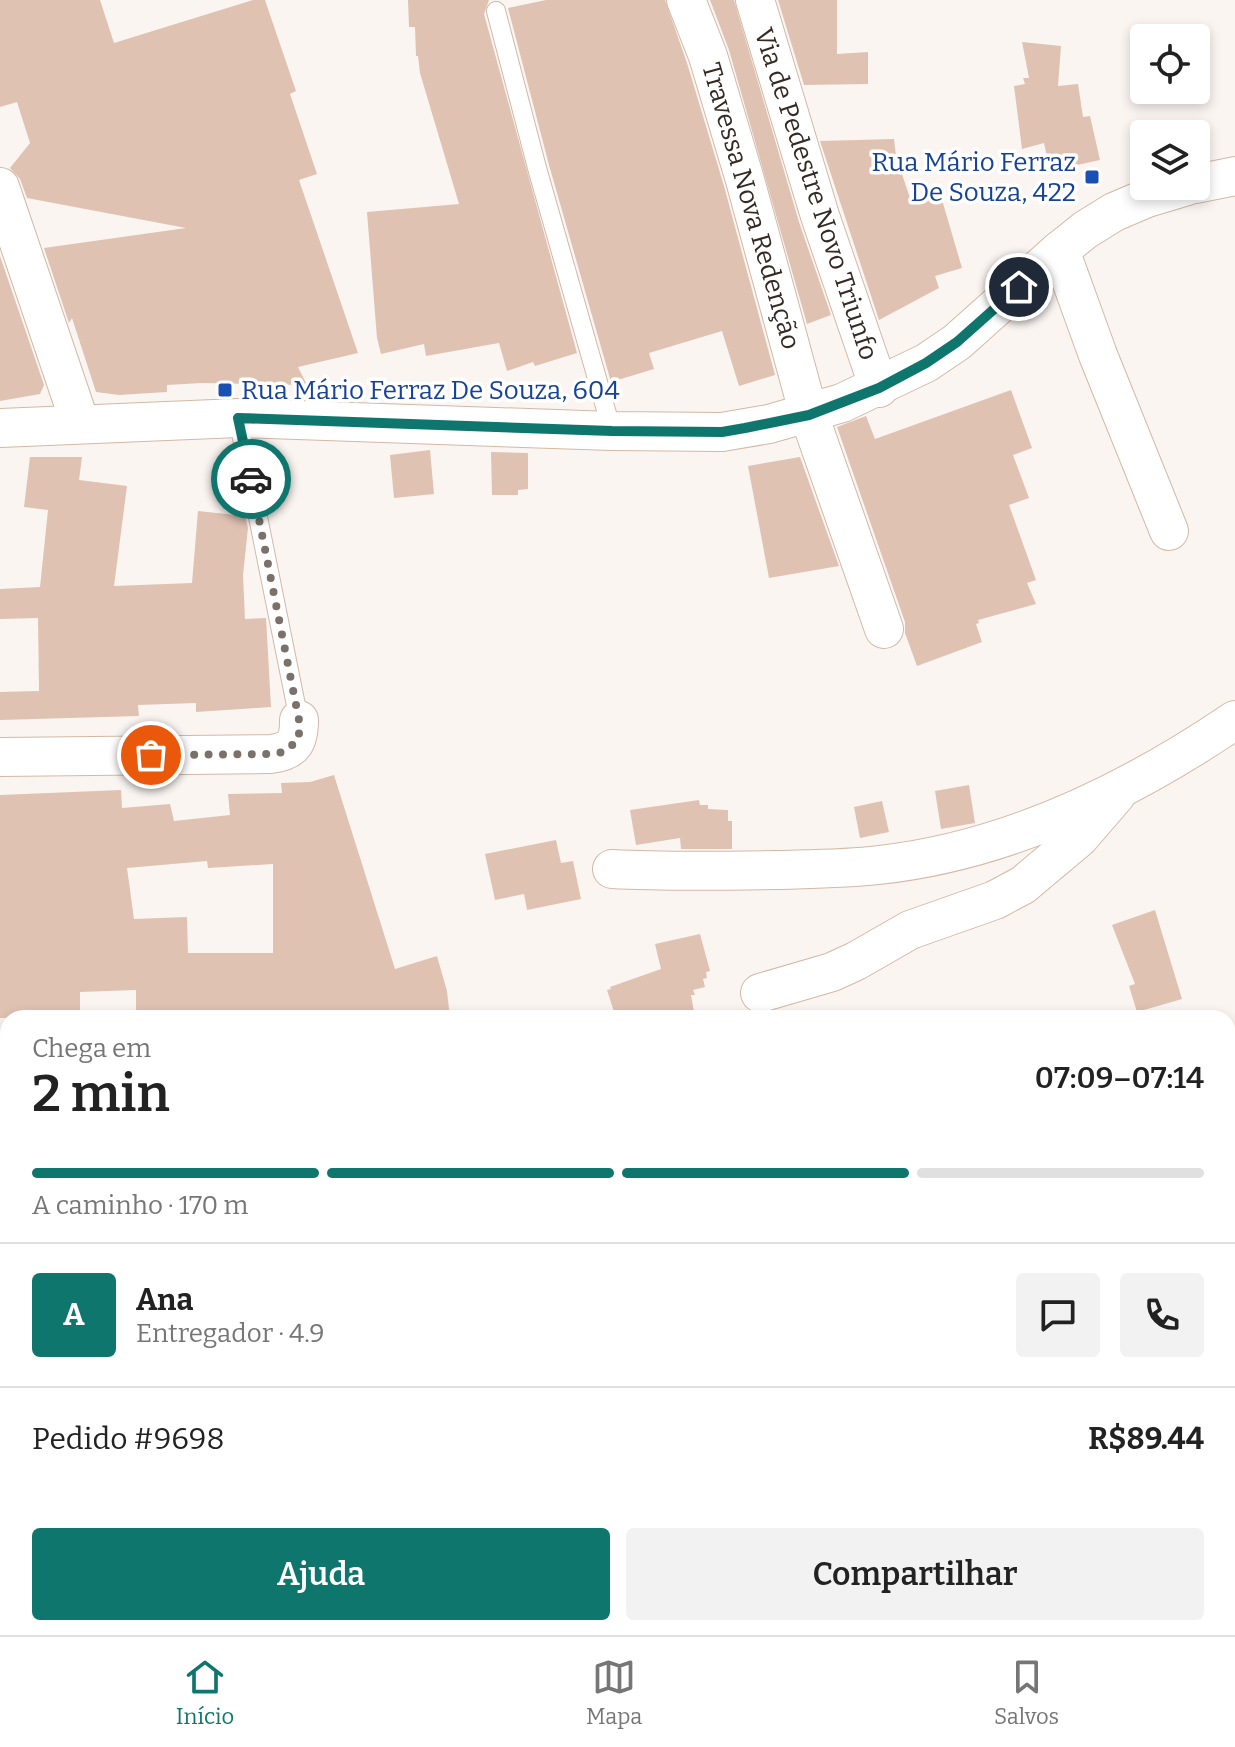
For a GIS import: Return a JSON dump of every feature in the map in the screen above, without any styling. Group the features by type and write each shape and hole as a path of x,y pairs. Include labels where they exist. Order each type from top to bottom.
{"street":[{"name":"Travessa Nova Redenção","path":"686,0 717,83 809,415 884,629"},
{"name":"Via de Pedestre Novo Triunfo","path":"755,0 824,228 879,388"},
{"path":"1210,181 1235,176"},
{"path":"0,187 80,423"},
{"path":"0,428 238,418 722,432 809,415 879,388 926,363 957,342 1060,250 1114,212 1142,200"},
{"path":"1060,250 1098,355 1169,531"},
{"path":"0,757 271,754 293,747 299,739 299,720"},
{"path":"612,869 681,872 879,865 941,854 997,840 1120,789 1157,770 1235,720"},
{"path":"760,993 832,972 910,930 995,900 1023,885 1079,838 1120,789"}],"lane":[{"path":"496,11 514,86 612,431"},
{"path":"238,418 299,720"}],"building":[{"path":"0,0 100,0 114,43 253,0 265,0 296,91 290,94 317,174 299,180 358,353 298,367 307,385 202,383 167,385 167,392 119,395 96,392 72,318 69,323 44,248 186,228 27,198 20,179 10,168 30,143 17,102 0,107"},
{"path":"408,0 489,0 484,14 577,353 507,371 499,343 426,356 424,344 381,354 377,338 367,212 459,204 420,73 415,27 409,27"},
{"path":"546,0 665,0 724,186 775,375 739,386 722,331 649,353 654,369 611,382 508,8"},
{"path":"710,0 734,0 799,222 831,315 807,324 729,50"},
{"path":"778,0 837,0 837,54 868,52 868,84 804,85"},
{"path":"1022,42 1061,46 1058,86 1078,84 1083,117 1090,116 1100,160 1050,171 1044,143 1022,149 1014,86 1025,84 1023,78 1029,78"},
{"path":"894,139 896,156 910,198 940,193 962,268 935,276 939,288 879,320 820,141"},
{"path":"0,256 44,385 40,394 0,401"},
{"path":"1011,390 1032,448 1013,455 1029,498 1009,505 1036,580 1027,583 1036,604 978,620 976,624 982,642 917,666 905,633 905,622 837,427 866,416 875,439"},
{"path":"430,450 434,494 394,498 390,455"},
{"path":"491,452 528,453 528,489 518,490 518,495 492,495"},
{"path":"30,457 82,457 79,480 127,486 114,586 192,583 198,511 245,516 248,528 243,575 245,619 266,618 271,707 196,712 196,703 138,705 139,716 0,720 0,692 39,691 38,618 0,619 0,589 40,587 48,510 24,507"},
{"path":"800,457 839,566 769,578 748,466"},
{"path":"334,775 395,969 437,956 449,1010 136,1010 136,990 80,992 80,1010 0,1010 0,795 121,790 122,808 170,804 174,821 230,815 228,794 282,793 281,783 310,782","holes":["207,861 208,868 273,864 273,953 188,953 187,917 134,919 127,868"]},
{"path":"969,785 975,823 941,829 935,791"},
{"path":"699,800 700,805 708,805 708,809 728,810 728,821 732,821 732,849 681,849 680,838 636,845 630,810"},
{"path":"882,801 889,832 860,838 854,807"},
{"path":"556,840 561,863 573,861 581,899 527,910 524,894 495,900 485,854"},
{"path":"1155,910 1182,999 1136,1010 1129,986 1135,984 1112,925"},
{"path":"700,934 710,971 703,979 705,987 693,990 694,1010 613,1010 607,990 610,987 661,969 655,944"}],"way so far":[{"path":"151,755 271,754 284,752 299,739 299,720 251,479"}],"place":[{"name":"Rua Mário Ferraz De Souza, 422","path":"1092,177"},
{"name":"Rua Mário Ferraz De Souza, 604","path":"225,390"}],"route":[{"path":"251,479 238,418 722,432 809,415 879,388 926,363 957,342 1019,287"}]}
